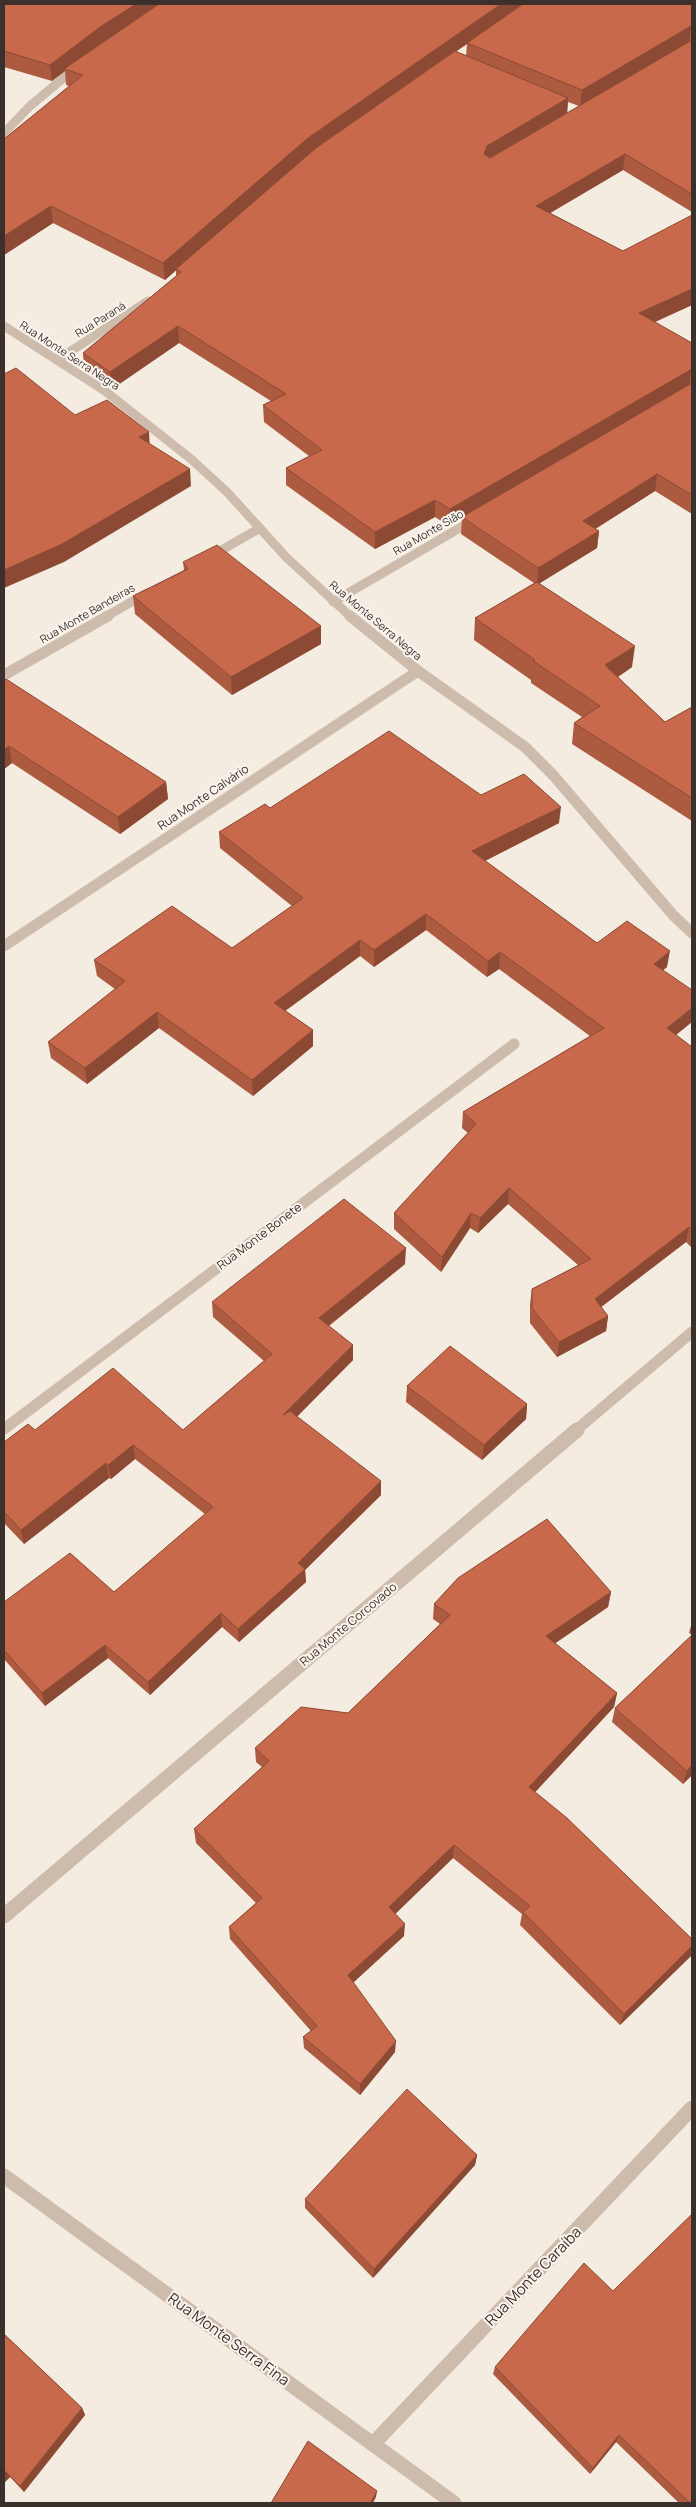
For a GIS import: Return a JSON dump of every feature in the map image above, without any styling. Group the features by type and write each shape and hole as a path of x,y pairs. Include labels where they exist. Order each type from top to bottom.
{"street":[{"path":"4,133 30,106 85,62"},
{"name":"Rua Paraná","path":"57,360 124,318 156,295"},
{"name":"Rua Monte Serra Negra","path":"4,326 105,391 191,458 332,602 418,671 525,747 554,775 666,907 692,933"},
{"name":"Rua Monte Sião","path":"332,602 487,512"},
{"path":"201,562 260,528"},
{"name":"Rua Monte Bandeiras","path":"4,675 158,587"},
{"name":"Rua Monte Calvário","path":"4,946 418,671"},
{"name":"Rua Monte Bonete","path":"4,1429 514,1044"},
{"name":"Rua Monte Corcovado","path":"4,1916 692,1332"},
{"name":"Rua Monte Caraíba","path":"373,2444 692,2108"},
{"name":"Rua Monte Serra Fina","path":"4,2176 454,2503"}],"building":[{"path":"4,4 136,4 100,27 50,65 4,51"},
{"path":"159,4 501,4 308,138 163,263 51,206 4,236 4,139 83,75 64,69"},
{"path":"523,4 692,4 692,26 582,90 467,43"},
{"path":"692,40 692,194 625,154 536,206 623,251 692,215 692,289 639,313 692,343 692,369 450,509 435,500 375,532 286,468 322,450 263,405 286,394 178,326 110,372 83,353 181,272 176,269 316,148 455,51 568,98 487,146 484,154 490,158"},
{"path":"16,368 75,415 107,400 149,432 139,437 190,469 62,544 4,570 4,374"},
{"path":"692,383 692,495 657,474 583,521 599,531 538,568 462,517"},
{"path":"217,545 321,626 231,677 133,596 188,569 183,562"},
{"path":"537,582 635,646 605,665 665,722 692,707 692,798 574,723 600,706 533,661 535,660 475,618"},
{"path":"6,679 166,782 118,817 9,746 4,750 4,681"},
{"path":"389,731 481,795 524,774 561,807 472,851 597,943 627,921 670,951 654,964 692,990 692,1008 667,1028 692,1047 692,1230 689,1227 595,1299 608,1316 559,1342 532,1308 532,1289 591,1259 509,1188 480,1218 471,1213 442,1257 394,1213 476,1124 463,1112 604,1028 500,952 488,961 426,914 374,950 360,940 274,1003 313,1030 252,1080 157,1012 85,1068 48,1042 125,981 94,960 172,906 232,948 303,898 219,832 265,804 270,808"},
{"path":"344,1199 406,1248 319,1318 353,1345 283,1415 290,1411 381,1481 298,1563 305,1569 238,1629 221,1613 148,1682 105,1645 42,1693 4,1650 4,1602 70,1553 114,1592 213,1507 133,1445 108,1465 106,1463 21,1530 4,1512 4,1442 28,1424 35,1430 113,1368 183,1430 272,1354 212,1302"},
{"path":"450,1346 527,1404 484,1445 407,1386"},
{"path":"547,1519 611,1592 546,1636 617,1693 529,1787 567,1818 692,1939 692,1946 624,2014 523,1912 530,1906 454,1845 389,1907 405,1924 348,1975 396,2041 360,2084 303,2037 317,2026 229,1927 262,1898 194,1829 269,1761 255,1748 301,1707 348,1713 450,1615 434,1604 458,1578"},
{"path":"692,1635 692,1765 687,1771 615,1708"},
{"path":"407,2089 477,2155 374,2269 305,2199"},
{"path":"692,2214 692,2503 690,2503 619,2435 593,2468 495,2367 584,2263 613,2291"},
{"path":"4,2334 82,2408 20,2486 4,2472"},
{"path":"308,2441 377,2491 370,2503 271,2503"}]}
